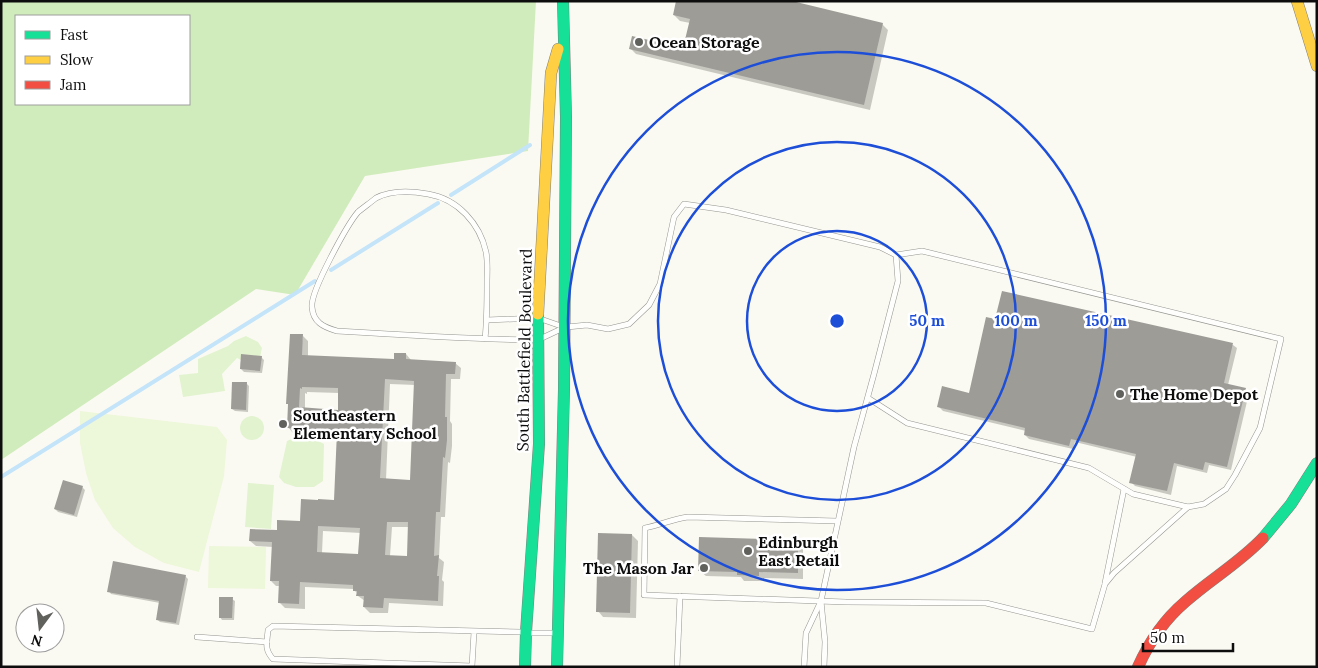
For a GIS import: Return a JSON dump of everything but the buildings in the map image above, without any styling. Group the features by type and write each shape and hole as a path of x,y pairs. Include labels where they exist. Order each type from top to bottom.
{"highway":[{"name":"South Battlefield Boulevard","path":"557,667 564,389 566,117 563,1"},
{"path":"1297,1 1317,66"},
{"name":"South Battlefield Boulevard","path":"525,667 539,444 538,318 551,73 563,36"},
{"path":"1138,667 1158,629 1167,618 1192,595 1223,574 1260,541 1294,501 1317,463"}],"lane":[{"path":"485,339 487,320 486,254 481,237 472,221 462,209 433,194 399,192 377,198 359,212 342,236 314,293 311,306 315,319 325,328 337,331 485,339 538,340 564,327 587,325 608,330 629,324 649,305 660,284 674,217 684,204 735,212 880,247 896,255 922,251 1281,339 1260,428 1226,489 1204,504 1188,508 1114,573 1105,584"},
{"path":"804,667 806,633 821,601 854,447 898,281 896,255"},
{"path":"487,320 538,318 564,327"},
{"path":"868,398 907,423 1088,468 1133,494 1188,508"},
{"path":"837,521 688,517 678,518 657,526 645,528 644,595 821,601 986,603 1092,629 1105,584 1124,489"},
{"path":"678,667 680,596"},
{"path":"821,601 825,642 824,667"},
{"path":"474,632 472,666 273,660 268,653 267,642 268,630 273,626 558,634"},
{"path":"197,637 267,642"}],"green space":[{"path":"1,1 536,1 528,151 365,176 295,295 256,289 1,460"},
{"path":"246,336 258,342 262,348 260,357 245,362 237,358 222,374 225,391 183,397 179,375 198,373 198,359"},
{"path":"80,411 217,427 227,440 224,476 199,572 164,563 135,547 113,528 95,500 86,473 80,443"},
{"path":"252,416 260,420 264,428 260,436 252,440 244,436 240,428 244,420"},
{"path":"296,437 310,437 324,444 323,481 314,487 296,487 284,483 279,477 287,441"},
{"path":"248,483 274,485 271,529 245,527"},
{"path":"209,546 266,547 265,589 208,588"}],"waterway":[{"path":"451,195 530,145"},
{"path":"331,270 438,203"},
{"path":"1,477 315,281"}],"traffic: fast":[{"path":"557,667 564,389 566,117 563,1"},
{"path":"525,667 539,444 538,314"},
{"path":"1263,538 1291,504 1317,463"}],"traffic: slow":[{"path":"1297,1 1317,66"},
{"path":"538,314 551,73 558,49"}],"traffic: jam":[{"path":"1138,667 1147,649 1170,616 1263,538"}],"place":[{"name":"Ocean Storage","path":"639,42"},
{"name":"The Home Depot","path":"1120,394"},
{"name":"Southeastern Elementary School","path":"283,424"},
{"name":"Edinburgh East Retail","path":"748,551"},
{"name":"The Mason Jar","path":"704,568"}]}
